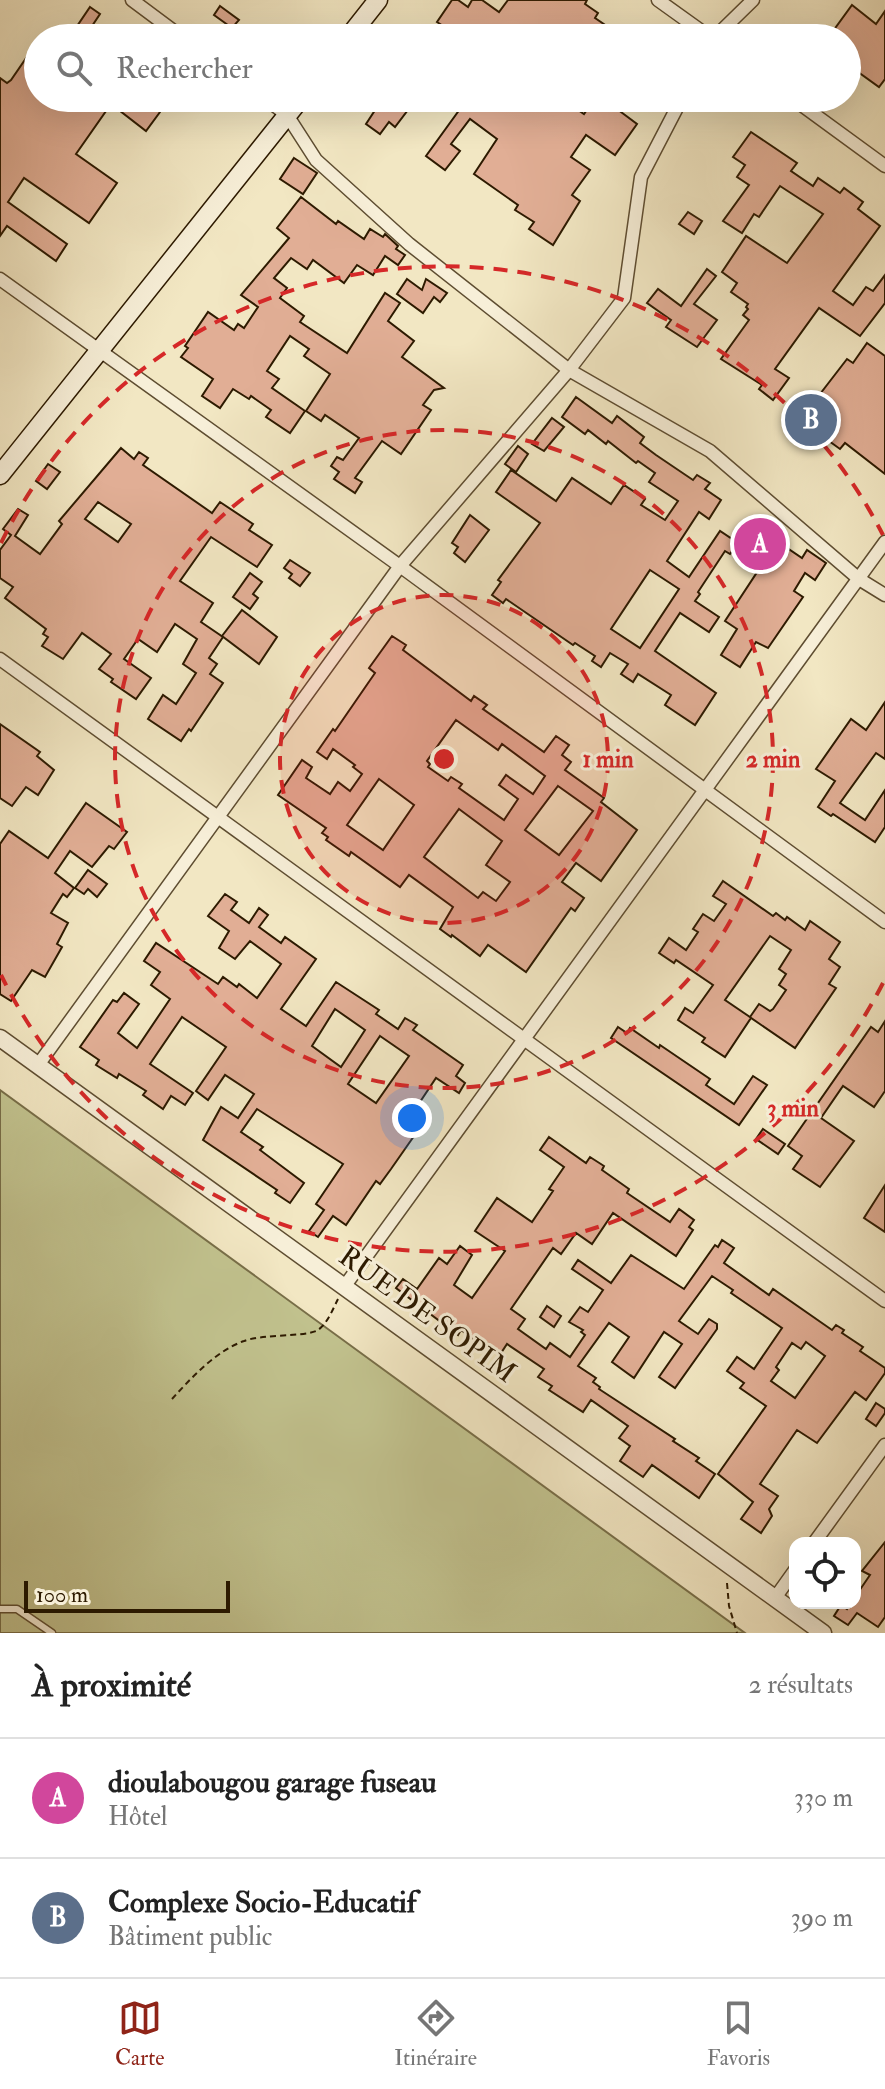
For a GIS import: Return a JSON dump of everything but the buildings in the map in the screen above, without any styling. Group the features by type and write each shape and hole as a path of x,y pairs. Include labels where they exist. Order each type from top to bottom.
{"main road":[{"path":"359,24 378,0"},
{"path":"0,475 289,112"}],"street":[{"path":"132,0 164,24"},
{"path":"658,0 692,24"},
{"path":"727,24 753,0"},
{"path":"283,112 316,160 386,223 569,370 710,451 859,579 885,595"},
{"path":"38,1065 400,566 569,370 624,298 641,177 675,112"},
{"path":"811,112 885,166"},
{"path":"0,279 400,566 885,922"},
{"path":"344,1287 885,542"},
{"path":"0,659 885,1301"},
{"name":"RUE DE SOPIM","path":"0,1038 823,1633"},
{"path":"818,1537 885,1445"},
{"path":"775,1598 789,1578"}],"lane":[{"path":"0,1609 17,1609 52,1633"}],"path":[{"path":"172,1399 217,1356 244,1341 316,1332 325,1323 344,1287"},
{"path":"727,1563 729,1606 737,1633"}],"green space":[{"path":"0,1090 745,1633 0,1633"}],"place":[{"name":"Complexe Socio-Educatif","path":"811,420"},
{"name":"dioulabougou garage fuseau","path":"760,544"}]}
